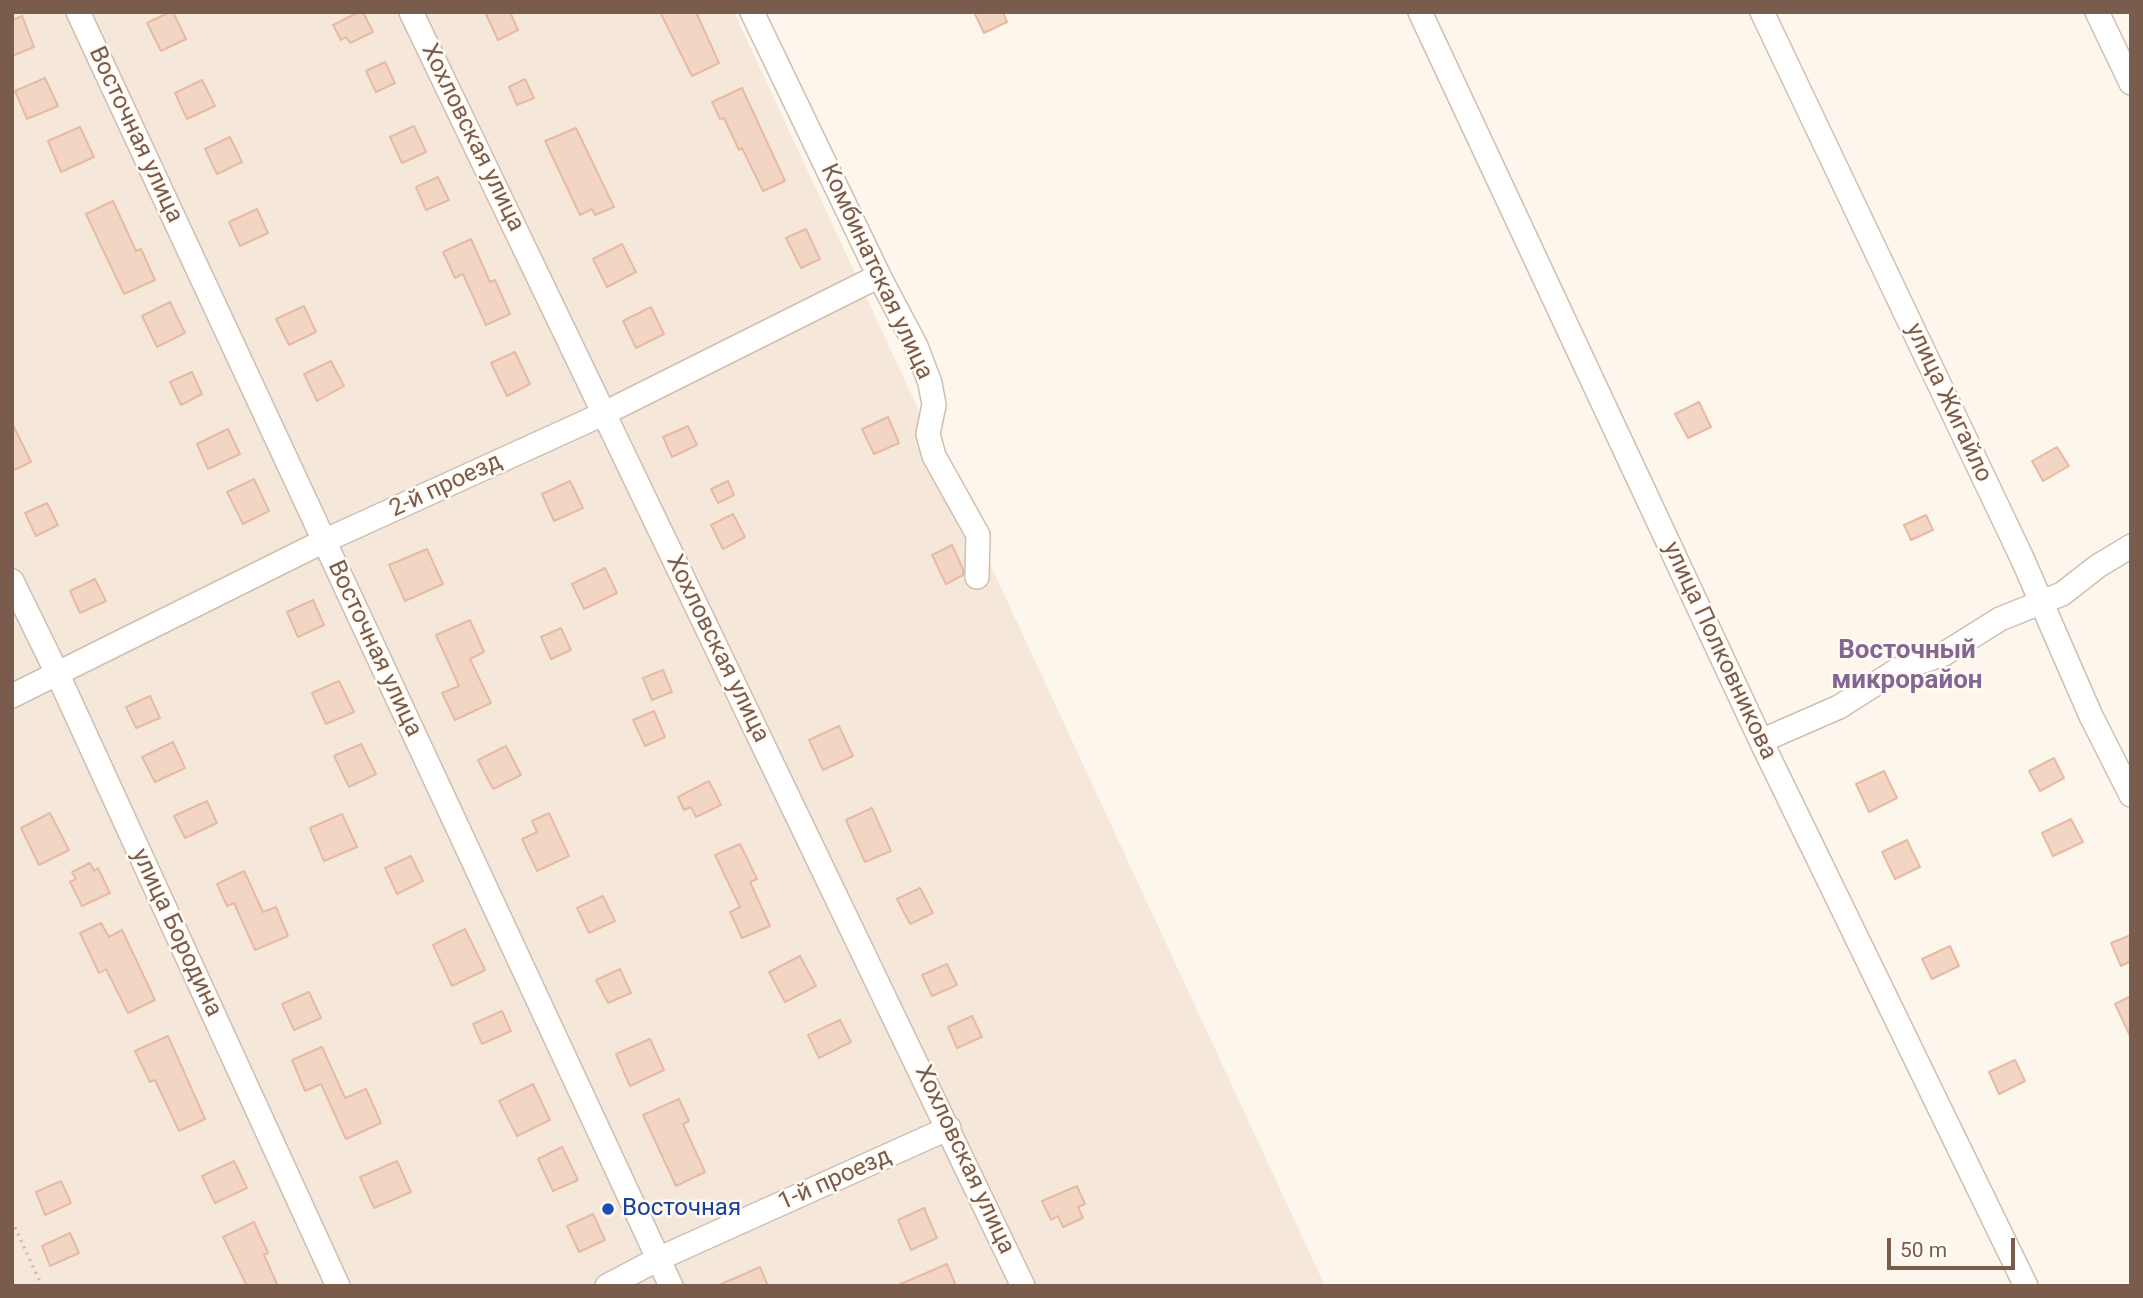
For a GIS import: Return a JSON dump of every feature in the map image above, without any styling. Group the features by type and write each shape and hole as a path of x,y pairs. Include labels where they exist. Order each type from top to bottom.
{"street":[{"name":"Восточная улица","path":"78,12 671,1286"},
{"name":"Хохловская улица","path":"411,12 1023,1286"},
{"name":"Комбинатская улица","path":"752,12 879,276 916,346 930,383 934,405 928,433 934,456 978,535 977,577"},
{"name":"улица Полковникова","path":"1420,12 1761,741 2026,1286"},
{"name":"улица Жигайло","path":"1762,12 2042,603 2091,716 2131,795"},
{"path":"2097,12 2131,83"},
{"name":"2-й проезд","path":"12,696 324,541 603,414 879,276"},
{"path":"1761,741 1839,707 1899,668 1944,653 2000,619 2062,594 2098,566 2131,546"},
{"name":"улица Бородина","path":"12,581 58,675 338,1286"},
{"name":"1-й проезд","path":"607,1286 658,1259 949,1128"}],"path":[{"path":"12,1221 43,1286"}],"shaded area":[{"path":"12,12 734,12 1325,1286 12,1286"}],"building":[{"path":"173,12 186,39 161,51 147,23"},
{"path":"363,12 373,32 350,43 346,37 341,40 333,25"},
{"path":"485,12 510,12 518,30 498,40"},
{"path":"660,12 696,12 719,63 692,76"},
{"path":"974,12 1003,12 1007,22 984,33"},
{"path":"22,16 34,47 12,56 12,20"},
{"path":"385,62 395,83 376,92 366,71"},
{"path":"45,78 58,106 27,119 15,91"},
{"path":"525,79 534,98 517,105 509,87"},
{"path":"202,80 215,106 187,119 175,93"},
{"path":"742,88 785,181 763,191 742,148 739,150 724,118 720,119 712,102"},
{"path":"414,126 426,152 402,163 390,137"},
{"path":"80,127 94,157 61,172 48,141"},
{"path":"576,128 614,207 595,215 592,209 580,215 545,141"},
{"path":"230,137 242,162 217,174 205,149"},
{"path":"438,177 449,200 426,210 416,187"},
{"path":"113,201 136,251 141,249 155,280 124,294 86,214"},
{"path":"257,209 268,233 240,246 229,222"},
{"path":"806,229 820,259 801,268 786,238"},
{"path":"471,239 490,282 495,280 510,314 486,325 463,274 455,278 443,252"},
{"path":"622,244 636,272 607,287 593,259"},
{"path":"170,302 185,333 157,347 142,316"},
{"path":"304,306 316,332 289,345 276,319"},
{"path":"651,307 664,334 636,348 623,321"},
{"path":"515,352 530,384 507,396 491,363"},
{"path":"331,361 344,386 317,401 304,374"},
{"path":"192,372 202,394 181,405 170,382"},
{"path":"1699,402 1711,427 1688,438 1675,414"},
{"path":"888,417 899,443 874,454 862,429"},
{"path":"12,423 31,462 12,471"},
{"path":"688,426 697,445 672,457 663,437"},
{"path":"228,429 240,454 208,469 197,444"},
{"path":"2057,447 2069,466 2043,481 2032,461"},
{"path":"254,479 269,511 243,524 227,492"},
{"path":"570,481 583,508 554,521 542,494"},
{"path":"728,481 734,495 718,503 711,489"},
{"path":"47,503 58,525 36,536 25,513"},
{"path":"733,514 745,537 723,549 711,525"},
{"path":"1926,515 1933,530 1911,540 1904,525"},
{"path":"952,545 963,575 946,584 932,555"},
{"path":"427,549 443,584 405,601 389,565"},
{"path":"605,568 617,593 584,609 572,584"},
{"path":"95,579 106,601 80,613 70,591"},
{"path":"313,600 324,625 298,637 287,612"},
{"path":"470,620 484,652 470,659 491,703 455,720 442,693 459,686 436,635"},
{"path":"561,628 571,650 551,659 541,637"},
{"path":"663,670 672,692 652,700 643,678"},
{"path":"339,681 354,712 326,724 312,693"},
{"path":"150,696 160,718 136,728 126,707"},
{"path":"654,711 665,737 645,746 633,720"},
{"path":"839,726 853,756 823,770 809,740"},
{"path":"173,742 185,768 155,782 142,757"},
{"path":"361,744 376,774 349,787 334,756"},
{"path":"506,746 521,775 493,789 478,760"},
{"path":"2054,758 2064,778 2040,791 2029,771"},
{"path":"1884,771 1897,798 1869,812 1856,784"},
{"path":"709,781 721,805 696,817 691,807 684,810 678,797"},
{"path":"207,801 217,823 185,838 174,816"},
{"path":"872,808 891,851 865,862 846,820"},
{"path":"50,813 69,850 39,865 21,828"},
{"path":"549,813 569,856 537,871 522,839 537,832 532,821"},
{"path":"342,814 357,847 324,861 310,828"},
{"path":"2071,819 2083,842 2053,856 2042,833"},
{"path":"1907,840 1920,867 1895,879 1882,852"},
{"path":"740,844 757,879 750,882 770,926 742,938 730,912 740,907 715,855"},
{"path":"411,856 423,881 397,894 385,868"},
{"path":"90,863 94,871 98,868 110,893 82,906 70,882 76,879 72,872"},
{"path":"244,871 263,912 276,907 288,936 255,950 234,903 227,906 217,884"},
{"path":"920,888 933,913 910,924 897,899"},
{"path":"603,896 615,921 589,933 577,908"},
{"path":"101,923 109,937 122,930 155,1000 128,1013 106,969 99,973 80,933"},
{"path":"465,929 485,970 452,986 433,945"},
{"path":"2131,935 2131,961 2121,966 2111,943"},
{"path":"1950,946 1959,966 1932,979 1922,959"},
{"path":"800,956 816,986 785,1002 769,972"},
{"path":"947,964 957,985 932,996 922,975"},
{"path":"620,969 631,993 608,1003 596,980"},
{"path":"309,992 321,1018 294,1030 282,1004"},
{"path":"2131,996 2131,1038 2115,1004"},
{"path":"502,1011 511,1031 482,1044 473,1024"},
{"path":"972,1016 982,1037 957,1048 948,1027"},
{"path":"840,1020 851,1042 819,1058 808,1035"},
{"path":"168,1036 205,1119 179,1131 155,1080 150,1082 135,1051"},
{"path":"650,1039 664,1070 630,1086 616,1054"},
{"path":"322,1047 345,1098 366,1089 381,1123 346,1139 321,1084 305,1091 292,1060"},
{"path":"2015,1060 2025,1081 1999,1094 1989,1072"},
{"path":"533,1084 550,1120 517,1136 499,1101"},
{"path":"679,1099 689,1121 683,1124 705,1172 676,1186 643,1115"},
{"path":"562,1147 578,1180 553,1191 538,1159"},
{"path":"234,1161 247,1188 215,1203 202,1176"},
{"path":"397,1161 411,1192 374,1208 360,1177"},
{"path":"61,1181 71,1203 45,1215 36,1192"},
{"path":"1077,1186 1085,1204 1078,1207 1083,1218 1063,1227 1058,1216 1051,1220 1042,1201"},
{"path":"924,1208 937,1238 911,1250 898,1220"},
{"path":"593,1214 605,1240 579,1252 567,1226"},
{"path":"254,1222 268,1253 264,1255 278,1286 247,1286 223,1237"},
{"path":"70,1233 79,1253 50,1266 42,1246"},
{"path":"947,1264 956,1286 896,1286"},
{"path":"760,1267 768,1286 717,1286"}],"place":[{"name":"Восточная","path":"608,1209"}],"district":[{"name":"Восточный микрорайон","path":"1907,666"}]}
